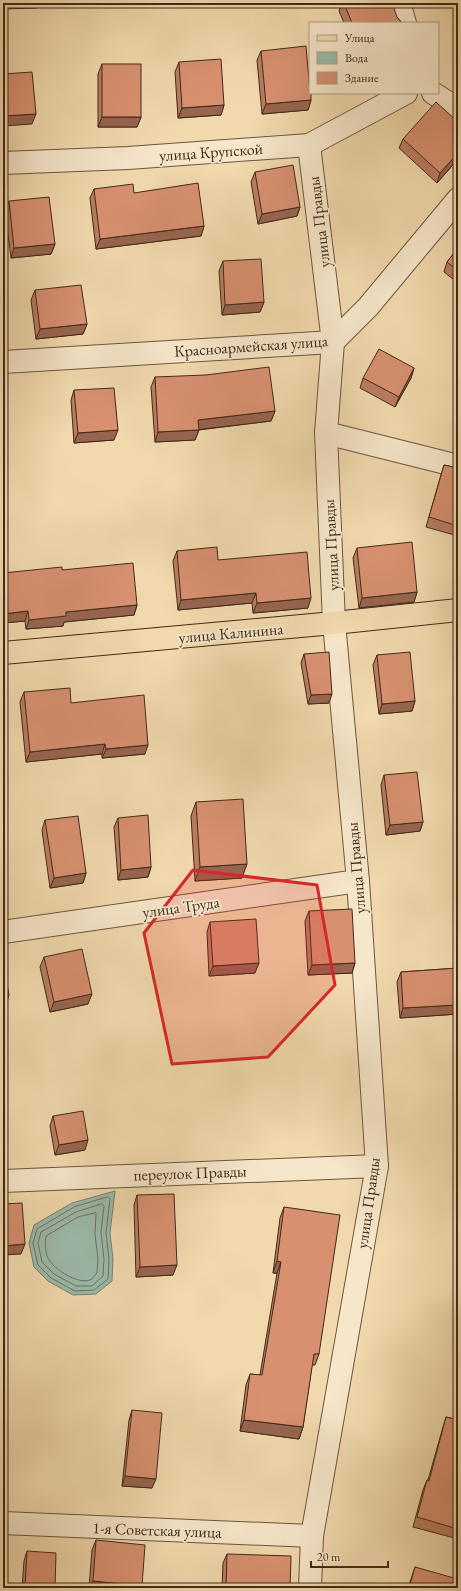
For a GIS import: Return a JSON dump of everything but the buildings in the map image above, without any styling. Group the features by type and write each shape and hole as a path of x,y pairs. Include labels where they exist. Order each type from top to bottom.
{"main road":[{"name":"улица Калинина","path":"3,653 334,624 458,610"}],"street":[{"path":"399,3 405,22"},
{"name":"улица Крупской","path":"3,163 128,158 310,144 404,94"},
{"path":"435,94 458,109"},
{"name":"улица Правды","path":"310,144 333,342 326,433 334,624 358,881 377,1166 312,1536 310,1588"},
{"name":"Красноармейская улица","path":"3,362 333,342 368,307 458,199"},
{"path":"326,433 458,466"},
{"name":"улица Труда","path":"3,932 358,881"},
{"name":"переулок Правды","path":"3,1181 377,1166"},
{"name":"1-я Советская улица","path":"3,1524 312,1536"}],"highlighted area":[{"path":"193,870 317,885 335,985 268,1057 172,1064 144,933"}],"water":[{"path":"115,1191 110,1233 113,1259 112,1281 96,1294 73,1295 48,1281 34,1267 29,1243 34,1225 72,1203"}]}
